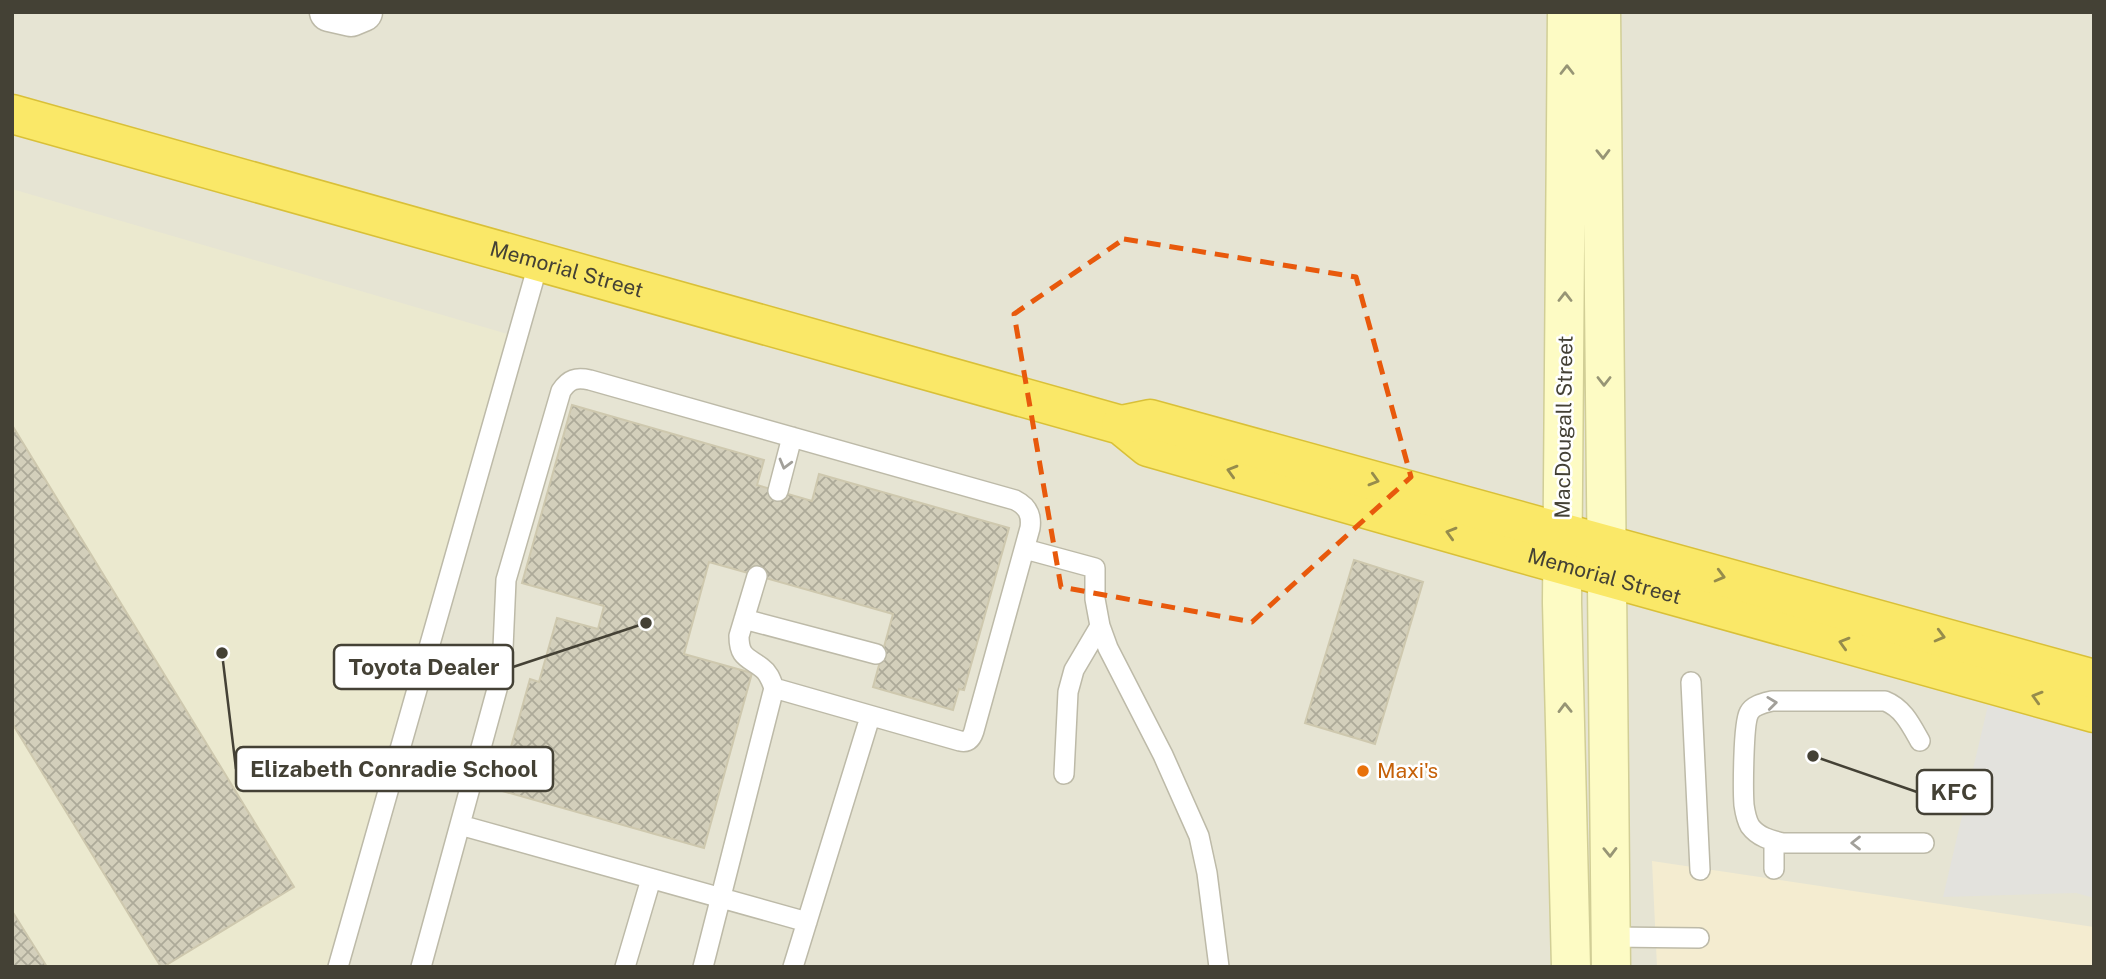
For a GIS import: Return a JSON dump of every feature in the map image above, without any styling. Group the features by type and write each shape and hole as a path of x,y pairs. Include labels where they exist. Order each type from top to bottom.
{"highway":[{"name":"Memorial Street","path":"12,114 1121,425 1148,447 1605,561 2094,713"},
{"name":"Memorial Street","path":"1605,561 2094,679"}],"street":[{"path":"329,12 351,17 363,12"},
{"name":"MacDougall Street","path":"1567,12 1563,629 1572,967"},
{"name":"MacDougall Street","path":"1601,12 1611,952"}],"lane":[{"path":"338,967 539,261"},
{"path":"421,967 502,671 506,580 565,385 575,379 590,380 1015,500 1027,509 1031,518 1025,550 970,739 960,741 774,688"},
{"path":"778,491 792,437"},
{"path":"1025,550 1095,568 1095,599 1100,626 1118,670 1163,755 1199,836 1207,873 1219,967"},
{"path":"704,967 774,688 768,673 741,650 740,636 757,576"},
{"path":"744,620 876,654"},
{"path":"1065,774 1068,692 1074,670 1100,626"},
{"path":"1691,682 1700,870"},
{"path":"1920,741 1903,714 1885,701 1772,701 1754,707 1748,714 1746,724 1744,803 1750,825 1763,838 1774,841 1924,843"},
{"path":"793,967 870,717"},
{"path":"460,825 807,922"},
{"path":"1774,841 1774,869"},
{"path":"625,967 651,879"},
{"path":"1611,952 1699,938"}],"highlighted area":[{"path":"1124,239 1356,277 1411,477 1252,622 1061,587 1014,314"}],"shaded area":[{"path":"12,12 2094,12 2094,967 12,967"},
{"path":"12,189 521,338 341,967 12,967"},
{"path":"1989,701 2094,729 2094,898 2076,893 1943,897"},
{"path":"1652,861 2094,927 2094,967 1657,967"}],"building":[{"path":"572,405 764,460 757,485 812,501 819,474 1009,528 964,690 959,689 953,710 873,687 893,614 709,562 684,654 752,673 704,848 499,790 530,679 539,682 557,618 598,629 604,606 522,583"},
{"path":"12,425 294,887 163,967 12,723"},
{"path":"1354,560 1423,582 1375,744 1305,723"},
{"path":"12,911 47,967 12,967"}],"place":[{"name":"Toyota Dealer","path":"646,623"},
{"name":"Elizabeth Conradie School","path":"222,653"},
{"name":"KFC","path":"1813,756"},
{"name":"Maxi's","path":"1363,771"}]}
